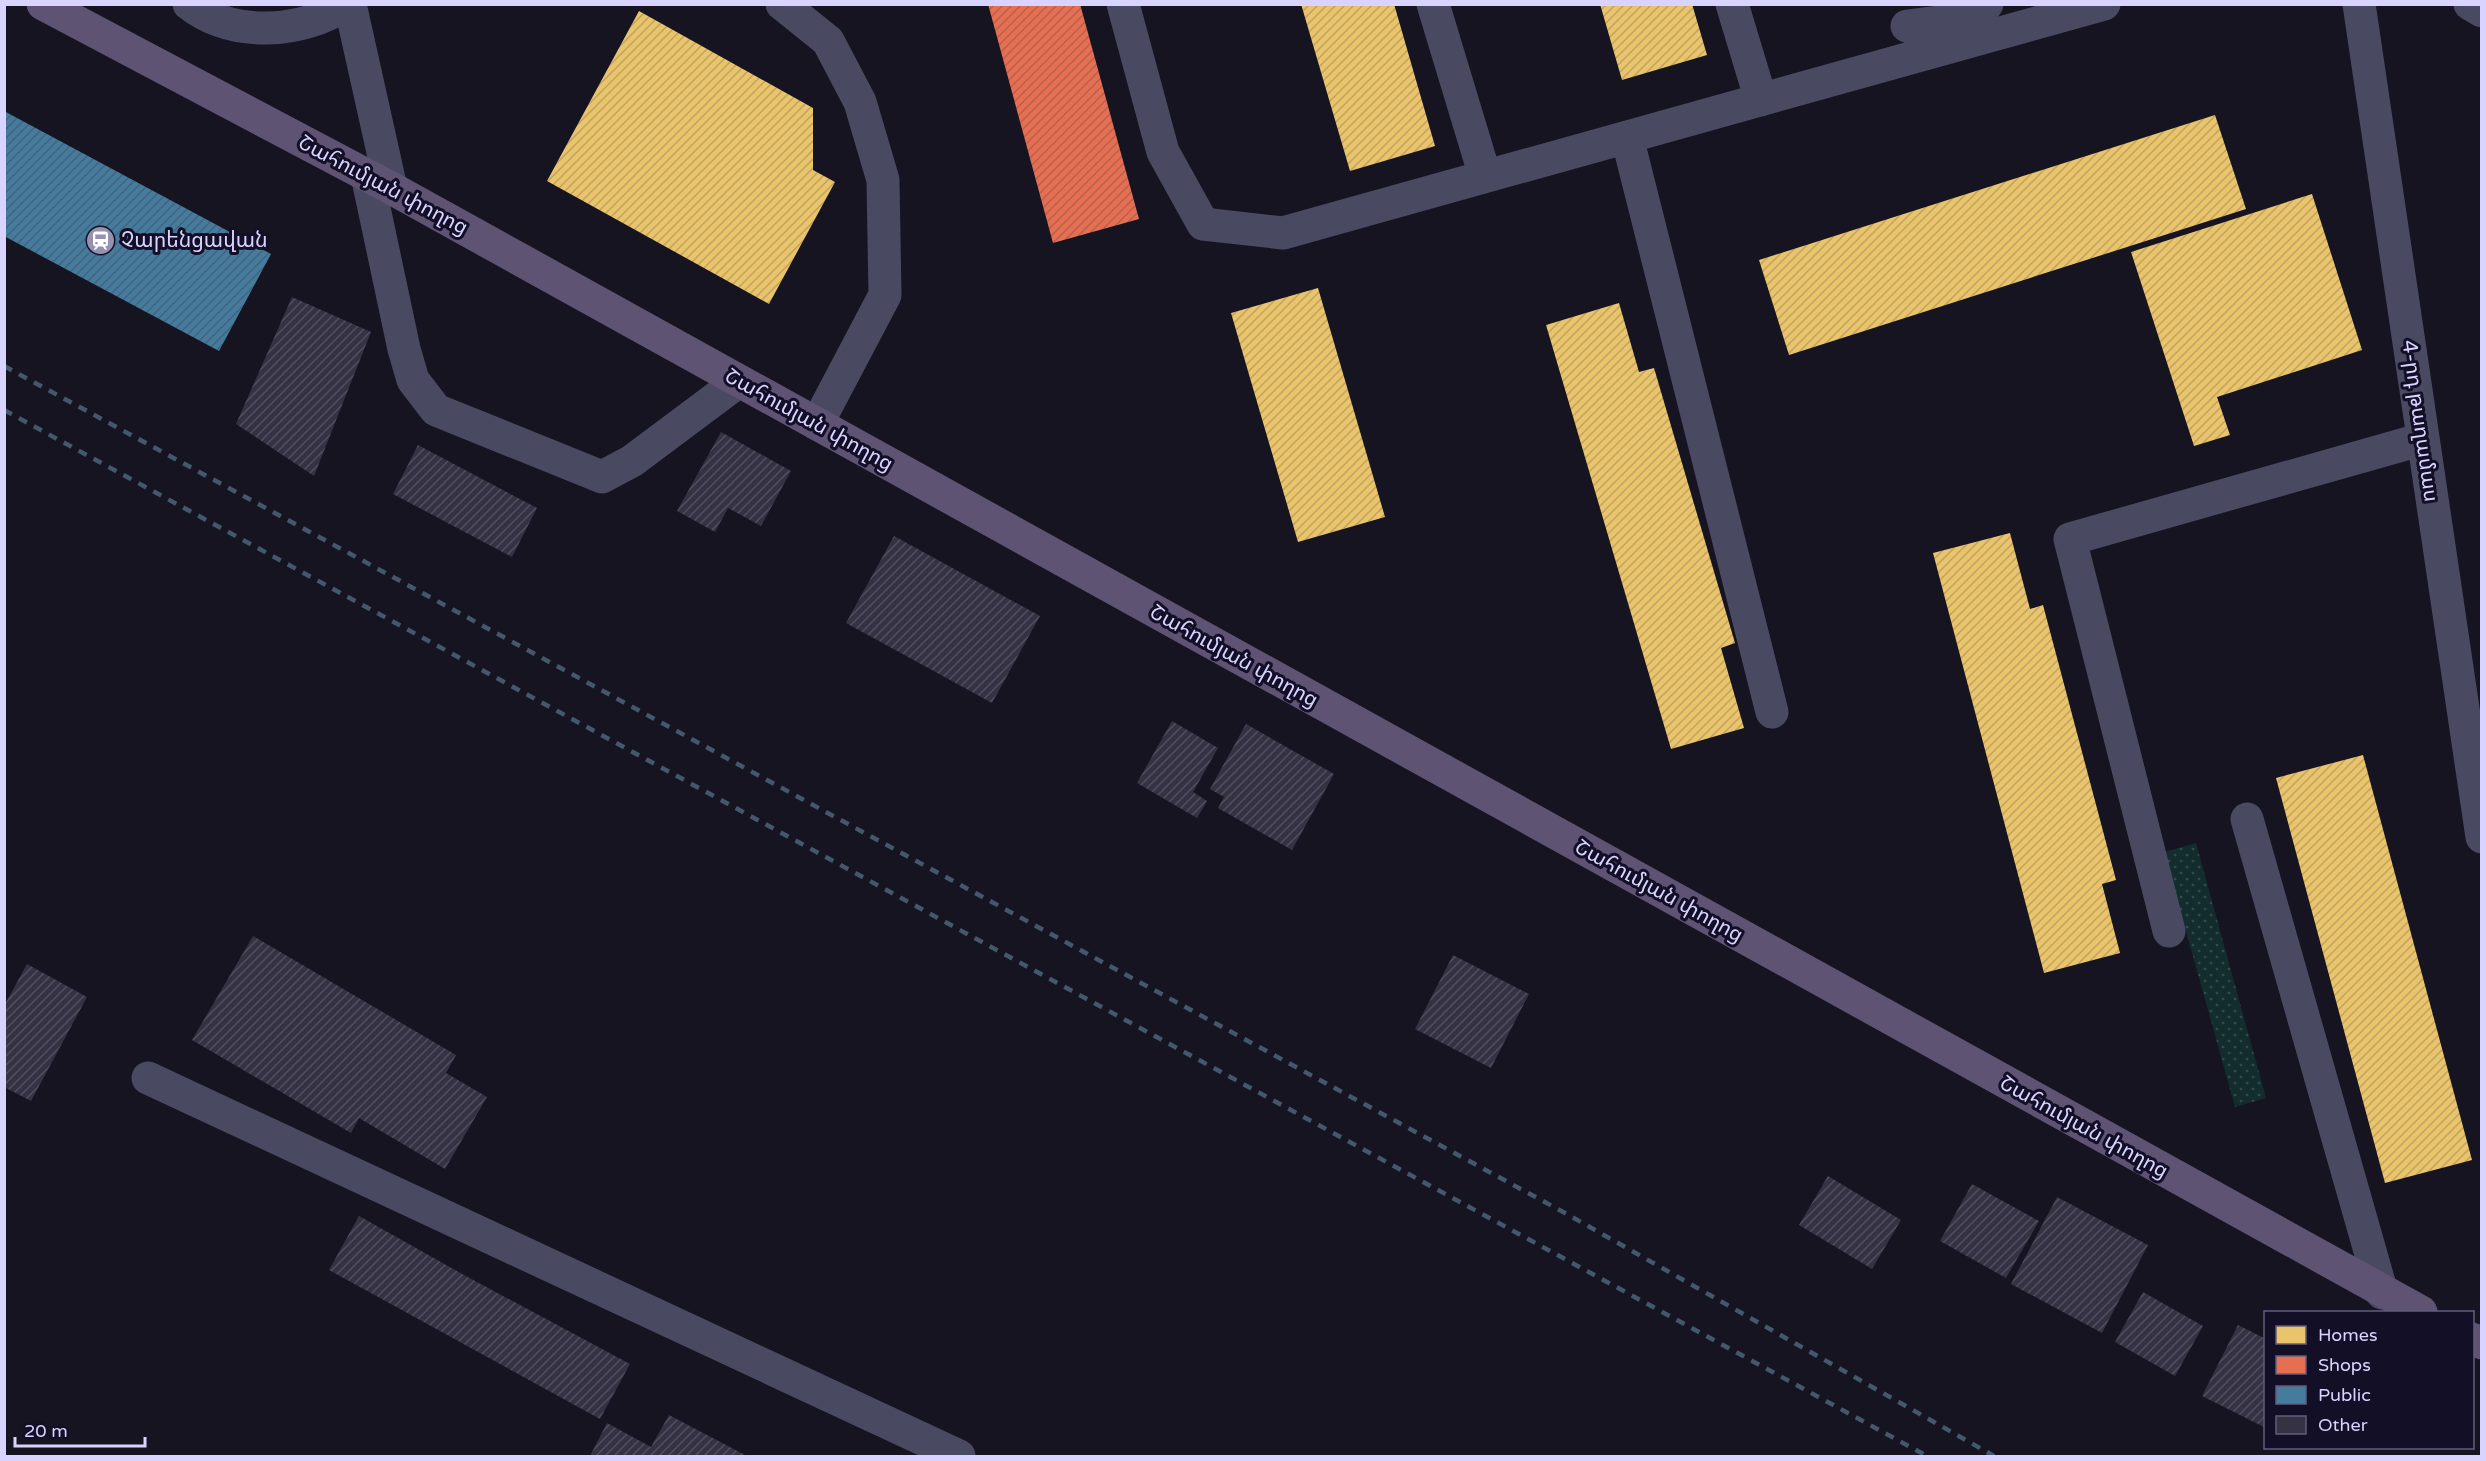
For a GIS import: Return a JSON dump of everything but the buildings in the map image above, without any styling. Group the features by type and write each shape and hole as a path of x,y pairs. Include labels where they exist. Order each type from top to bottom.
{"main road":[{"name":"Շահումյան փողոց","path":"43,4 379,182 2382,1293 2419,1311"}],"street":[{"path":"189,4 228,23 264,29 300,25 334,13 348,4 379,182 404,349 413,380 436,410 602,477 632,461 739,381"},
{"path":"782,4 828,41 860,102 883,180 885,295 817,424"},
{"path":"1123,4 1163,152 1203,224 1283,233 2104,4"},
{"path":"1433,4 1485,176"},
{"path":"1732,4 1761,100"},
{"path":"1907,26 1946,21 1987,4"},
{"name":"4-րդ թաղամաս","path":"2359,4 2423,439 2471,709 2481,837"},
{"path":"2470,4 2481,11"},
{"path":"1627,137 1772,712"},
{"path":"2169,931 2070,539 2423,439"},
{"path":"2247,819 2382,1293"},
{"path":"148,1078 959,1456"}],"green space":[{"path":"2196,843 2266,1098 2235,1107 2164,852"}],"railway":[{"path":"4,366 1565,1213 1994,1456"},
{"path":"4,410 1927,1456"}],"place":[{"name":"Չարենցավան","path":"100,240"}]}
